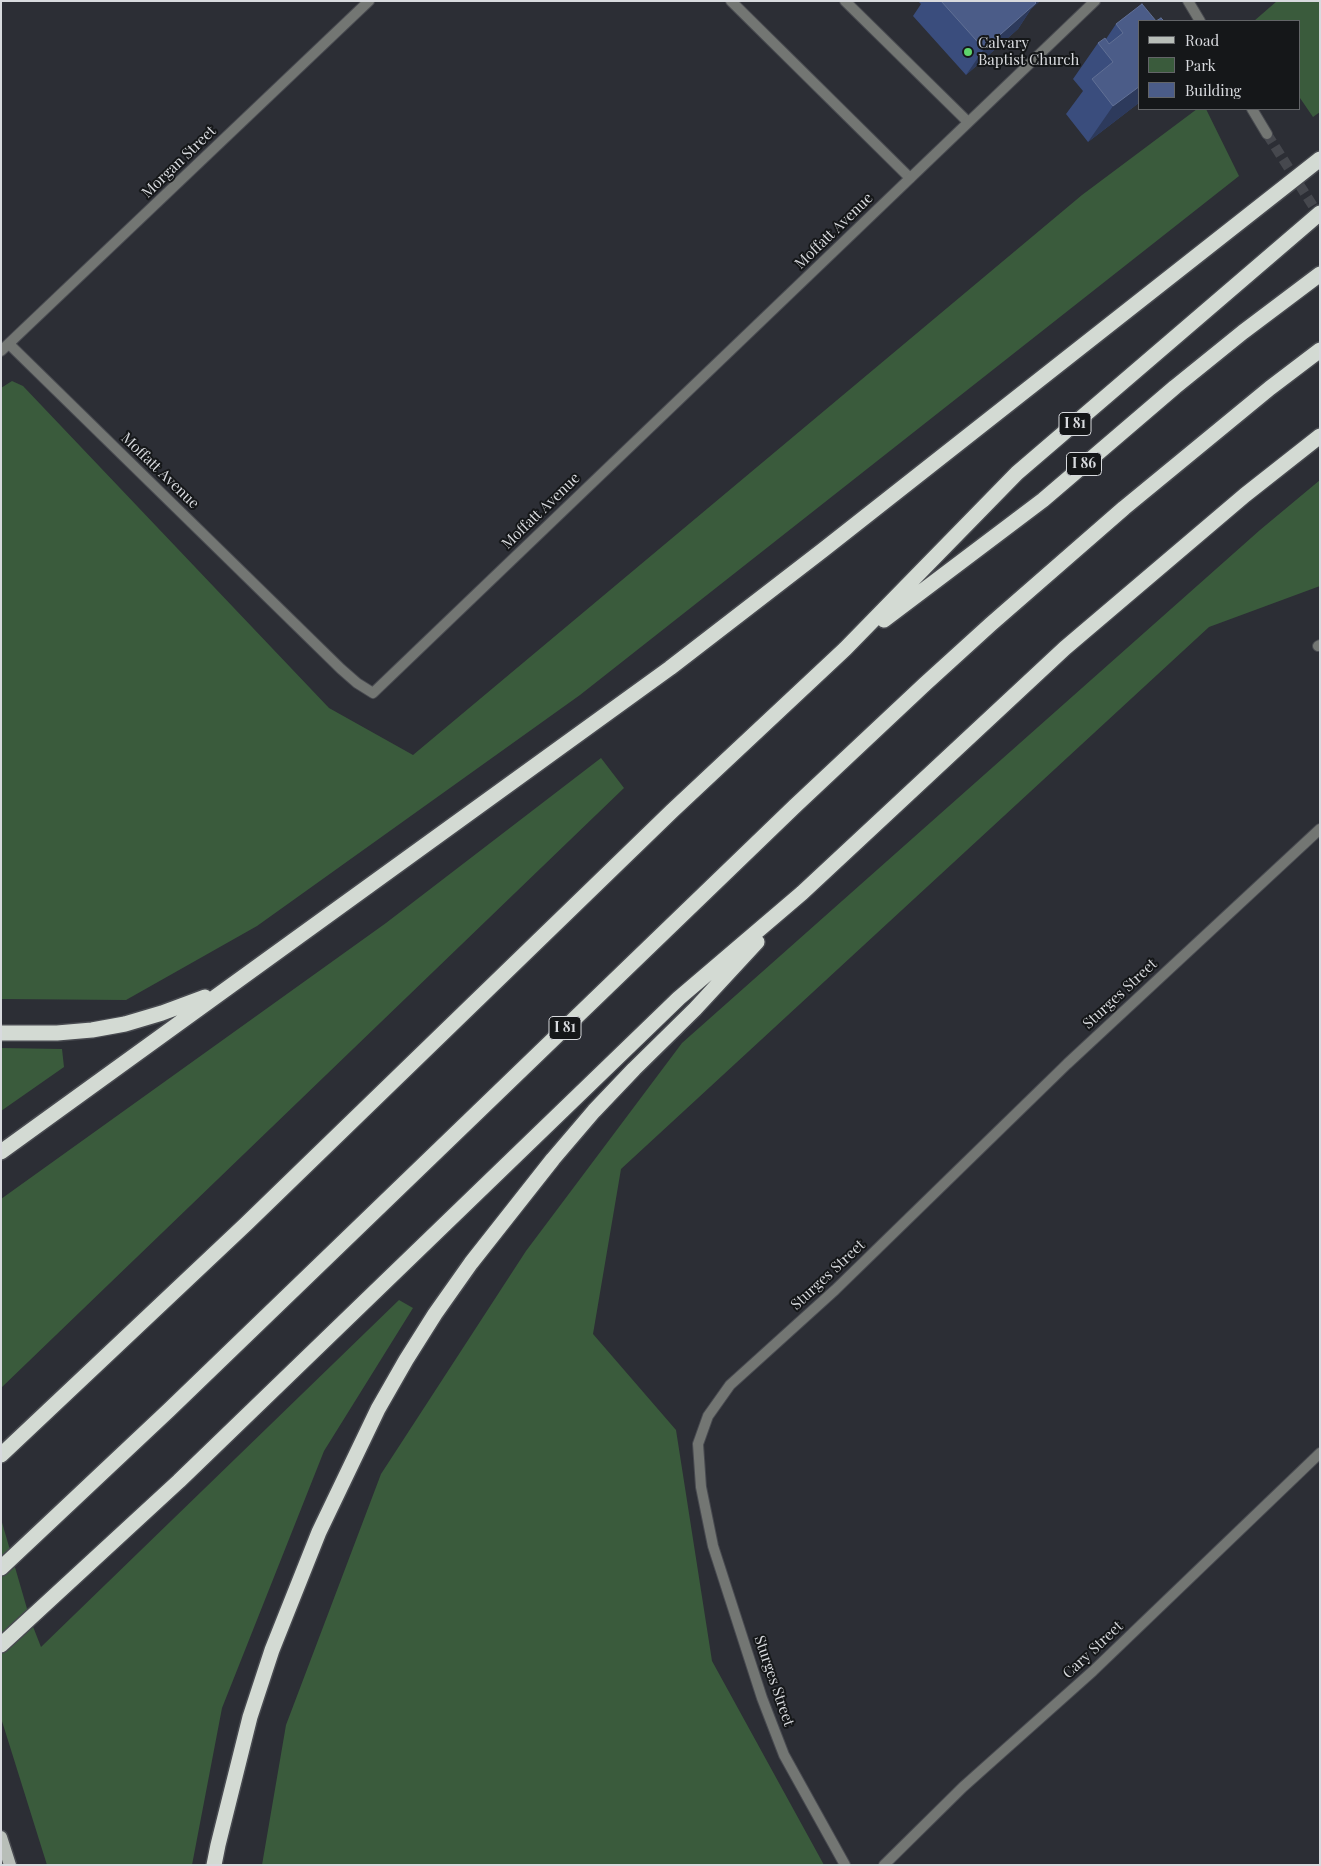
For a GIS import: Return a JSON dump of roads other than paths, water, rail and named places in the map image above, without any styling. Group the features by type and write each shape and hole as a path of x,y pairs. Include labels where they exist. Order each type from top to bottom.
{"highway":[{"path":"1,1152 670,668 1320,159"},
{"name":"I 81","path":"1,1455 246,1224 672,811 845,649 1017,473 1320,213"},
{"name":"I 86","path":"845,649 1042,500 1243,332 1320,274"},
{"name":"I 81","path":"1,1568 169,1410 788,812 926,684 991,624 1124,508 1270,388 1320,350"},
{"path":"1,1645 179,1481 679,998 802,893 1065,648 1238,501 1320,436"},
{"path":"214,1865 250,1717 275,1642 318,1532 378,1409 406,1360 471,1263 553,1159 594,1111 695,1009 802,893"},
{"path":"1,1033 57,1033 92,1030 125,1024 190,1003 234,984"}],"main road":[{"path":"1,1837 10,1865"}],"street":[{"name":"Morgan Street","path":"5,347 369,1"},
{"path":"731,1 910,178"},
{"path":"845,1 968,122"},
{"name":"Moffatt Avenue","path":"5,347 341,669 357,683 373,693 1095,1"},
{"path":"1188,1 1199,20"},
{"path":"1253,110 1267,134"},
{"name":"Sturges Street","path":"845,1865 784,1755 762,1698 713,1546 701,1487 698,1444 708,1416 730,1385 835,1290 1067,1064 1320,829"},
{"name":"Cary Street","path":"884,1865 963,1787 1093,1671 1320,1453"}],"tunnel":[{"path":"1267,134 1320,217"}],"place":[{"name":"Calvary Baptist Church","path":"968,52"}]}
